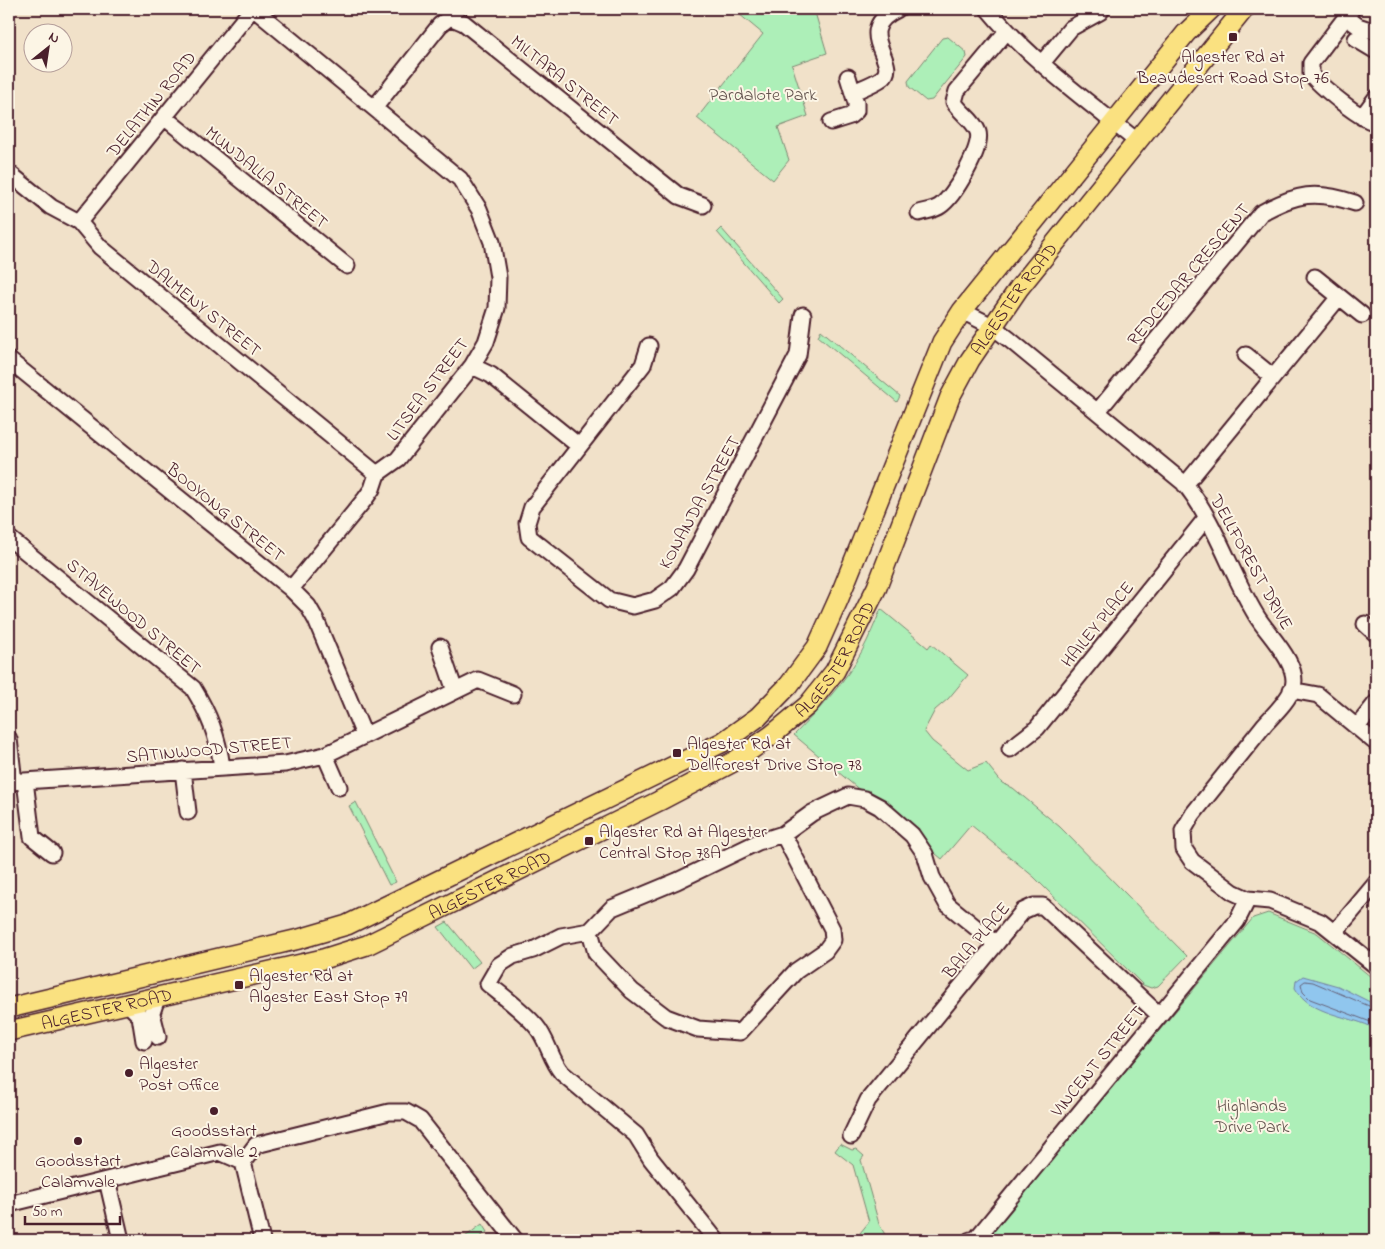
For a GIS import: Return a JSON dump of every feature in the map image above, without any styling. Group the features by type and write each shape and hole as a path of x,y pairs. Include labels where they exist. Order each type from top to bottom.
{"main road":[{"name":"ALGESTER ROAD","path":"9,1008 289,941 346,925 723,742 758,717 789,685 817,647 839,598 942,342 962,311 1114,122 1186,33 1211,9"},
{"name":"ALGESTER ROAD","path":"9,1031 323,959 367,945 659,801 734,761 772,735 808,705 836,671 877,587 950,397 992,326 1019,288 1244,9"}],"street":[{"name":"LITSEA STREET","path":"253,9 375,107 460,179 479,208 492,242 498,277 497,308 486,342 472,366 398,459 377,474 372,489 365,499 291,589"},
{"name":"DELATHIN ROAD","path":"79,222 253,9"},
{"path":"853,92 882,78 886,73 887,66 875,34 877,25 884,17 898,9"},
{"path":"988,9 1042,63 1138,142"},
{"path":"1042,63 1072,28 1102,9"},
{"path":"1376,50 1356,39 1373,31 1358,26 1349,13 1303,67 1315,80 1371,122 1376,98"},
{"name":"MILTARA STREET","path":"375,107 440,25 450,17 464,23 679,196 703,205"},
{"path":"918,213 939,207 948,198 976,151 979,141 978,131 954,102 957,91 1007,30"},
{"path":"830,122 850,116 856,111 856,103 848,76"},
{"name":"MUNDALLA STREET","path":"164,117 347,266"},
{"name":"DALMENY STREET","path":"9,173 51,207 79,222 100,247 377,474"},
{"name":"REDCEDAR CRESCENT","path":"1098,411 1261,213 1283,201 1307,194 1332,195 1355,203"},
{"path":"1315,277 1362,315"},
{"path":"1185,485 1339,296"},
{"name":"DELLFOREST DRIVE","path":"962,311 992,326 1098,411 1185,485 1196,498 1207,517 1255,613 1286,656 1292,669 1293,687 1291,690"},
{"name":"KONANDA STREET","path":"579,446 532,507 527,523 529,537 609,600 633,606 655,600 672,588 686,569 798,355 803,316"},
{"path":"472,366 491,375 579,446 643,365 649,346"},
{"path":"1246,355 1273,377"},
{"name":"BOOYONG STREET","path":"9,360 291,589 308,606 316,620 364,735"},
{"name":"HAILEY PLACE","path":"1010,749 1037,728 1207,517"},
{"name":"STAVEWOOD STREET","path":"9,538 193,688 207,712 219,740 222,767"},
{"path":"440,647 456,691"},
{"name":"SATINWOOD STREET","path":"16,782 286,764 325,755 478,680 512,694"},
{"path":"1376,743 1318,695 1291,690 1194,814 1183,831 1184,849 1192,861 1234,892 1248,900 1270,901 1321,922 1376,966"},
{"path":"1357,727 1376,703"},
{"path":"9,739 16,782 32,837 52,853"},
{"path":"325,755 339,787"},
{"path":"183,770 188,812"},
{"path":"716,1240 652,1159 636,1135 562,1074 553,1062 546,1041 536,1026 488,984 499,965 514,956 533,950 561,936 590,931 612,908 678,881 758,842 783,834 812,813 848,796 865,798 880,807 912,835 924,854 932,877 947,904 996,944"},
{"path":"590,931 596,953 632,991 666,1017 698,1029 740,1032 796,971 825,951 833,940 832,929 783,834"},
{"path":"1335,932 1376,883"},
{"name":"VINCENT STREET","path":"970,1240 976,1239 1237,921 1248,900"},
{"name":"BALA PLACE","path":"852,1136 868,1100 1023,911 1034,906 1043,906 1160,1015"},
{"path":"129,1005 140,1016 151,1039 152,1013 157,998"},
{"path":"243,1162 256,1145 389,1112 406,1112 420,1120 515,1240"},
{"path":"9,1204 220,1152 243,1162"},
{"path":"243,1162 262,1240"},
{"path":"107,1180 121,1240"}],"green space":[{"name":"Pardalote Park","path":"733,9 814,9 827,53 792,65 808,116 778,127 789,160 773,180 697,118 763,34"},
{"path":"948,37 966,52 967,57 932,100 926,101 909,87 908,81 942,38"},
{"path":"721,228 783,299 779,303 717,232"},
{"path":"821,330 900,396 897,402 818,336"},
{"path":"881,609 928,648 931,644 968,675 948,699 935,710 924,731 932,741 968,770 986,763 1002,783 1013,788 1060,827 1187,956 1158,986 1151,988 1143,985 1034,877 971,825 942,859 794,735 848,674 865,646"},
{"path":"356,802 396,882 389,885 349,806"},
{"name":"Highlands Drive Park","path":"1268,913 1317,933 1376,981 1376,1240 985,1240 1253,918"},
{"path":"447,922 480,962 471,969 438,927"},
{"path":"840,1144 852,1150 856,1149 864,1156 861,1160 879,1224 888,1240 868,1240 860,1233 869,1222 853,1165 835,1151"},
{"path":"482,1224 487,1232 476,1240 461,1240"}],"water":[{"path":"1303,976 1338,986 1376,1005 1376,1029 1321,1010 1311,1004 1295,988 1296,981"}],"place":[{"name":"Algester Rd at Beaudesert Road Stop 76","path":"1233,37"},
{"name":"Algester Rd at Dellforest Drive Stop 78","path":"677,753"},
{"name":"Algester Rd at Algester Central Stop 78A","path":"589,841"},
{"name":"Algester Rd at Algester East Stop 79","path":"239,985"},
{"name":"Algester Post Office","path":"129,1073"},
{"name":"Goodsstart Calamvale 2","path":"214,1111"},
{"name":"Goodsstart Calamvale","path":"78,1141"}]}
